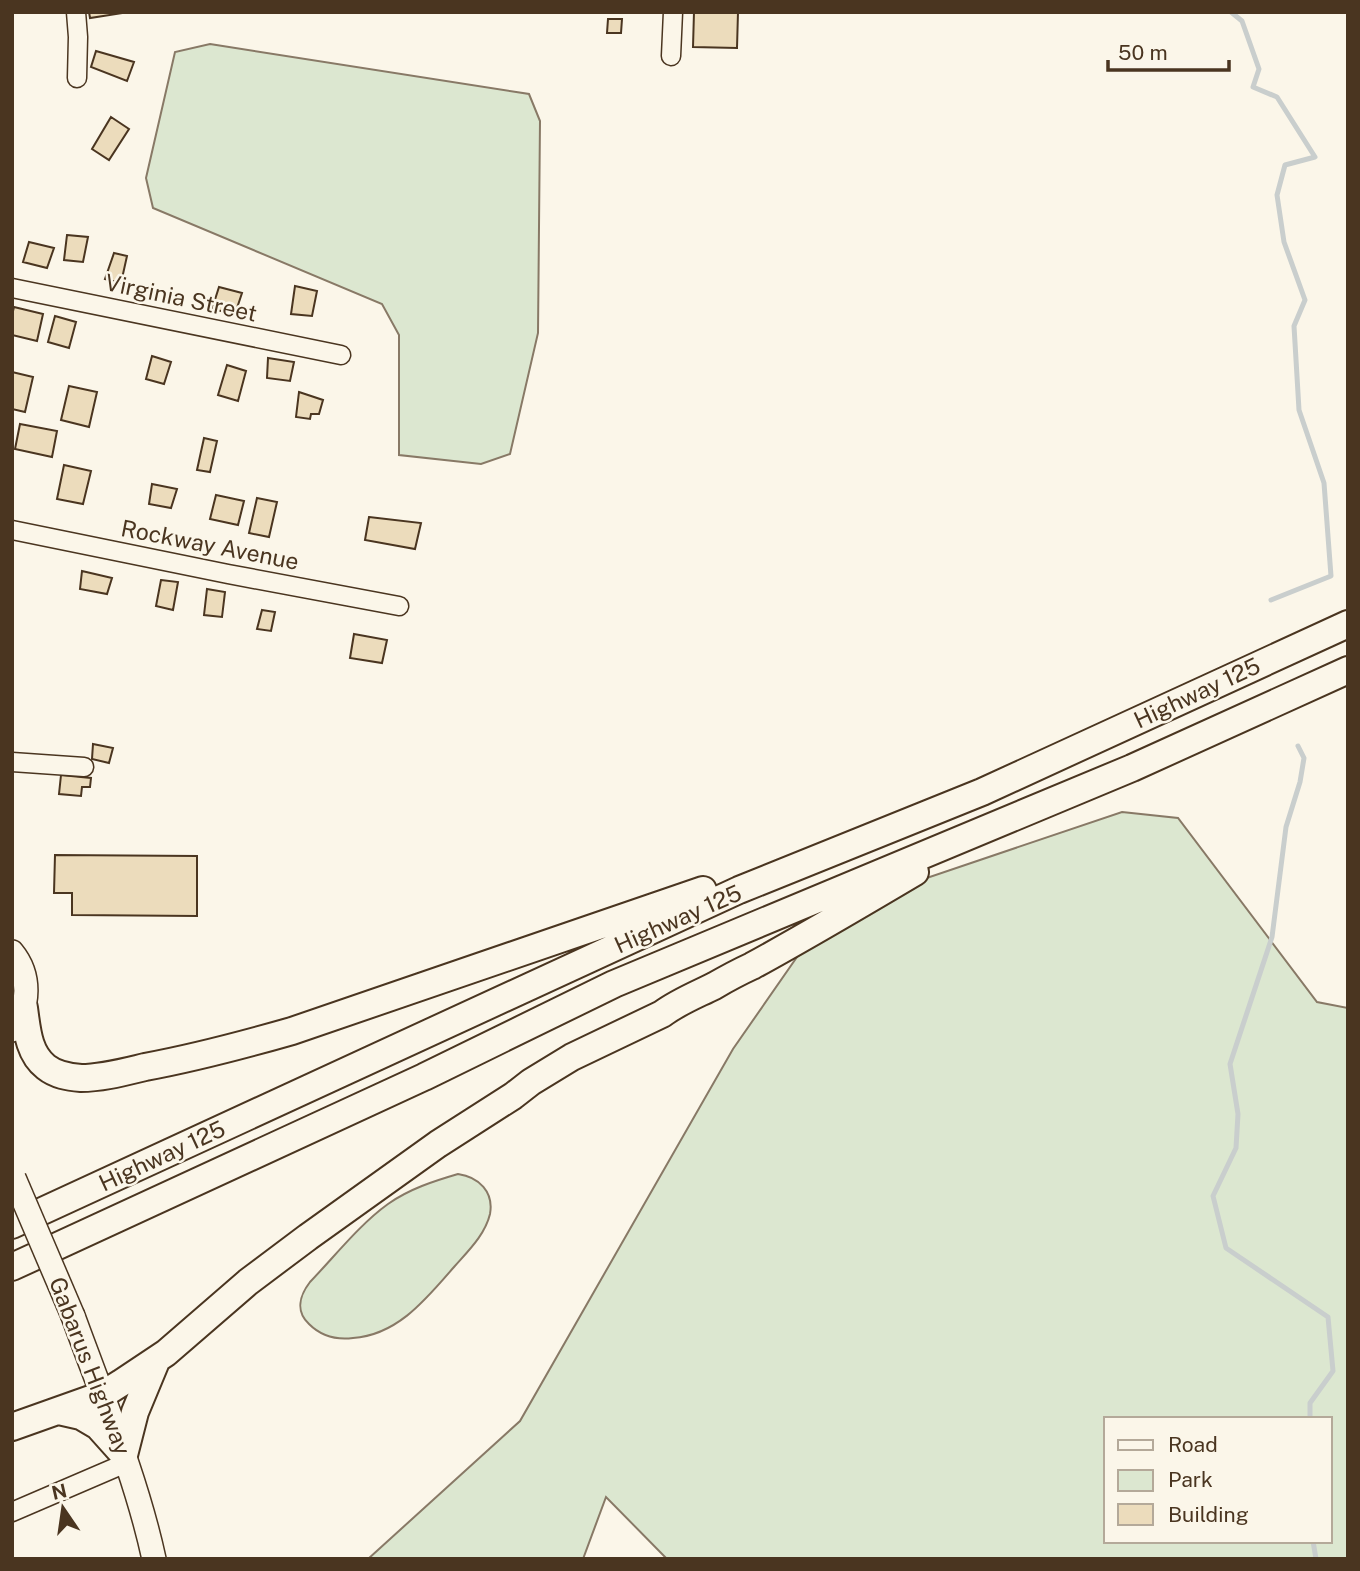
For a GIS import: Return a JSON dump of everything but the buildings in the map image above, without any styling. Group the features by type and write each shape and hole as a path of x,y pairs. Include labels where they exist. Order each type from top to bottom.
{"highway":[{"name":"Highway 125","path":"12,1225 739,890 982,792 1348,624"},
{"name":"Highway 125","path":"12,1268 399,1089 614,984 1132,768 1348,670"},
{"path":"18,1019 27,1030 35,1056 47,1068 58,1074 81,1077 95,1077 246,1045 666,903 982,792"},
{"path":"12,1427 102,1395 157,1359 248,1282 308,1237 438,1144 531,1082 572,1057 662,1014 674,1004 815,932 994,824"},
{"path":"125,1459 135,1412 157,1359"},
{"path":"59,1411 81,1416 98,1426 125,1459"}],"main road":[{"path":"12,952 21,966 26,997 18,1019"},
{"name":"Gabarus Highway","path":"13,1176 74,1316 125,1459 154,1559"}],"street":[{"path":"76,12 78,78"},
{"path":"671,56 673,12"},
{"name":"Virginia Street","path":"12,288 341,355"},
{"name":"Rockway Avenue","path":"12,530 399,606"},
{"path":"12,762 84,767"},
{"path":"12,1512 125,1459"}],"green space":[{"path":"210,44 529,94 540,121 538,333 510,454 481,464 399,455 399,335 382,304 153,208 146,178 175,52"},
{"path":"1122,812 1178,818 1317,1002 1348,1008 1348,1559 667,1559 606,1497 583,1559 368,1559 520,1421 733,1049 829,911"},
{"path":"458,1174 472,1178 487,1192 490,1214 475,1242 433,1291 398,1322 369,1335 335,1338 319,1332 309,1324 302,1314 300,1303 304,1292 357,1231 404,1194"}],"waterway":[{"path":"1231,12 1242,21 1259,69 1253,87 1277,97 1315,157 1285,165 1277,195 1284,242 1305,300 1294,326 1299,410 1324,483 1331,576 1271,600"},
{"path":"1298,746 1304,758 1300,782 1286,827 1272,937 1230,1064 1238,1114 1236,1148 1213,1196 1226,1248 1328,1317 1333,1371 1310,1403 1310,1417"},
{"path":"1313,1543 1316,1559"}]}
